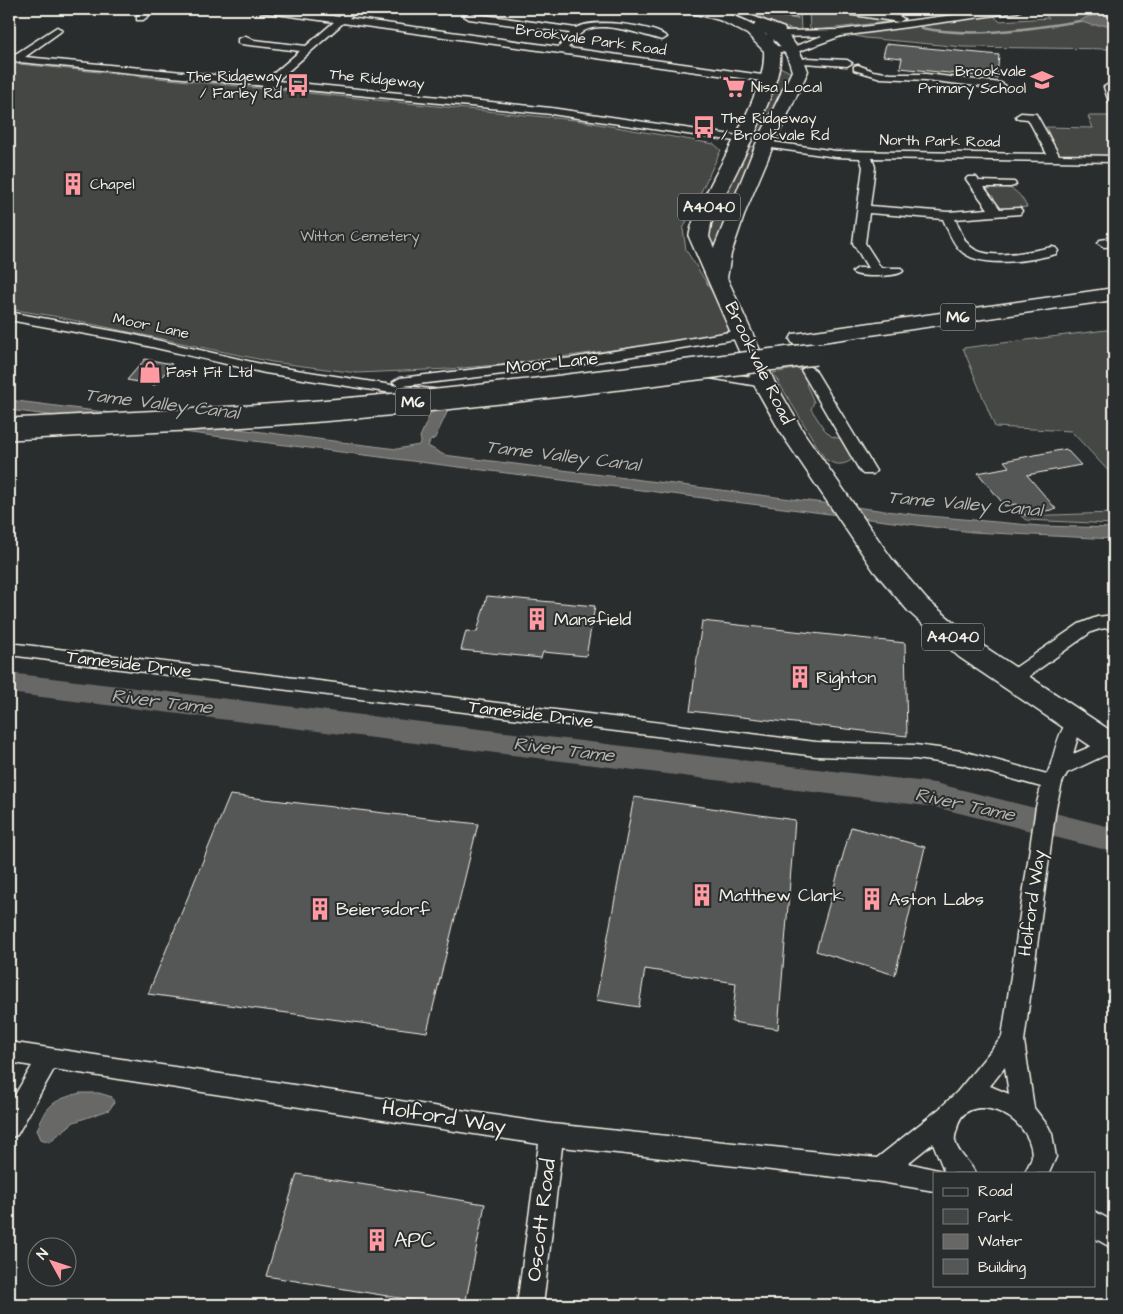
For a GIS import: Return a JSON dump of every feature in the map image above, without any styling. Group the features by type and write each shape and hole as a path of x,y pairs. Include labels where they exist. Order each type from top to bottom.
{"main road":[{"path":"709,9 744,16 775,42"},
{"path":"728,14 761,38 775,42 803,43 803,66"},
{"name":"Brookvale Road","path":"775,42 774,64 769,80 741,140 733,162 701,223 699,237 764,383 793,433 884,565 918,606 969,650 1012,679"},
{"name":"A4040","path":"718,277 721,254 766,144 803,66"},
{"path":"741,140 766,144"},
{"name":"M6","path":"9,410 216,403 498,378 808,354 1114,294"},
{"name":"M6","path":"9,428 212,419 365,407 510,392 808,354 1114,308"},
{"name":"A4040","path":"1012,679 1112,746"}],"street":[{"path":"140,18 153,9"},
{"name":"Brookvale Park Road","path":"262,9 769,80"},
{"path":"268,84 354,9"},
{"path":"688,9 728,14"},
{"path":"834,9 908,23"},
{"path":"744,16 777,29 803,43 839,33 1018,9"},
{"path":"478,14 578,31"},
{"path":"562,51 578,31 584,27 599,25 633,29 658,36 644,40"},
{"path":"12,58 57,30"},
{"path":"803,43 839,33"},
{"path":"250,41 307,49"},
{"path":"803,43 803,66 846,64 851,68 858,68 868,73 916,78 926,77 989,89 1001,86"},
{"name":"The Ridgeway","path":"12,58 551,111 741,140"},
{"path":"1109,88 1114,102"},
{"path":"1021,116 1032,116 1054,158"},
{"name":"North Park Road","path":"766,144 836,154 1114,159"},
{"path":"865,155 869,167 859,243 876,272"},
{"path":"996,212 974,182 1010,184"},
{"path":"865,208 948,216 1016,211"},
{"path":"948,216 964,246 972,254 991,258 1046,252 1028,241"},
{"path":"858,272 897,271"},
{"name":"Moor Lane","path":"9,316 130,338 265,369 398,390 440,394 666,369 764,383"},
{"name":"Moor Lane","path":"344,381 399,382 476,376 598,359 742,334"},
{"path":"808,354 868,471"},
{"path":"1012,679 1085,628 1097,623 1114,621"},
{"name":"Tameside Drive","path":"9,649 816,749 915,752 962,758 1056,776"},
{"name":"Holford Way","path":"1023,1112 1013,1041 1039,852 1046,807 1072,730 1078,723"},
{"path":"1056,776 1112,746"},
{"path":"881,1170 964,1100 1013,1041"},
{"name":"Holford Way","path":"9,1052 457,1118 552,1135 881,1170 933,1179"},
{"path":"9,1127 48,1058"},
{"path":"964,1100 991,1098 1023,1112 1040,1134 1045,1168"},
{"path":"947,1116 943,1140 954,1166 963,1172"},
{"name":"Oscott Road","path":"530,1305 552,1135"},
{"path":"1096,1224 1114,1237"}],"green space":[{"path":"746,9 800,9 801,31 773,23"},
{"path":"809,9 820,9 894,21 810,31"},
{"path":"1114,9 1114,49 963,47 851,35 993,15 999,21 1049,18 1038,10"},
{"name":"Witton Cemetery","path":"9,63 575,120 714,144 721,150 683,229 686,250 738,333 509,364 450,369 357,373 272,362 53,316 9,309"},
{"path":"780,67 794,74 761,135 753,133"},
{"path":"1088,116 1113,116 1114,156 1059,156 1046,127 1093,128"},
{"path":"747,147 757,148 714,250 712,250 708,232 712,217"},
{"path":"1002,187 1016,191 1027,207 1003,210 996,208 984,188"},
{"path":"1114,329 1114,477 1071,431 995,427 963,348"},
{"path":"800,368 810,383 806,384 814,402 811,409 824,429 831,436 841,439 854,458 847,463 836,464 825,459 773,373"},
{"path":"1114,513 1114,524 1026,520 1021,516"}],"water":[{"path":"1114,10 1114,25 1091,25 1080,21 1087,17"},
{"path":"9,400 397,449 419,445 420,437 435,403 451,404 435,438 430,441 428,446 444,455 918,515 1041,526 1114,528 1114,539 972,532 9,410"},
{"path":"80,1093 99,1093 112,1097 114,1103 109,1110 74,1122 49,1142 41,1139 37,1130 44,1114 52,1104"}],"building":[{"path":"886,44 999,55 997,78 900,68 902,58 883,56"},
{"name":"Fast Fit Ltd","path":"145,359 172,364 155,385 127,380"},
{"path":"1066,449 1081,465 1027,475 1056,509 1025,515 1016,504 1005,506 978,473 1009,467 1004,461"},
{"name":"Mansfield","path":"487,596 595,606 586,656 543,652 541,658 461,650 466,631 477,632"},
{"name":"Righton","path":"702,621 905,643 907,736 690,711"},
{"name":"Beiersdorf","path":"230,795 478,824 427,1032 148,994"},
{"name":"Matthew Clark","path":"634,797 795,820 778,1029 732,1022 736,983 645,969 639,1007 596,1000"},
{"name":"Aston Labs","path":"851,827 925,847 895,975 816,951"},
{"name":"APC","path":"297,1174 485,1204 465,1305 442,1305 266,1276"}],"waterway":[{"path":"767,9 782,16 797,18"},
{"path":"921,28 941,31 981,32 1080,21"},
{"name":"River Tame","path":"9,683 935,795 1114,840"}],"place":[{"name":"Brookvale Primary School","path":"1042,80"},
{"name":"The Ridgeway / Farley Rd","path":"298,85"},
{"name":"Nisa Local","path":"734,87"},
{"name":"The Ridgeway / Brookvale Rd","path":"704,127"},
{"name":"Chapel","path":"73,184"},
{"name":"Fast Fit Ltd","path":"150,372"},
{"name":"Mansfield","path":"537,619"},
{"name":"Righton","path":"800,677"},
{"name":"Matthew Clark","path":"702,895"},
{"name":"Aston Labs","path":"872,899"},
{"name":"Beiersdorf","path":"320,909"},
{"name":"APC","path":"377,1240"}],"water label":[{"name":"Tame Valley Canal","path":"162,404"},
{"name":"Tame Valley Canal","path":"563,456"},
{"name":"Tame Valley Canal","path":"965,504"}]}
